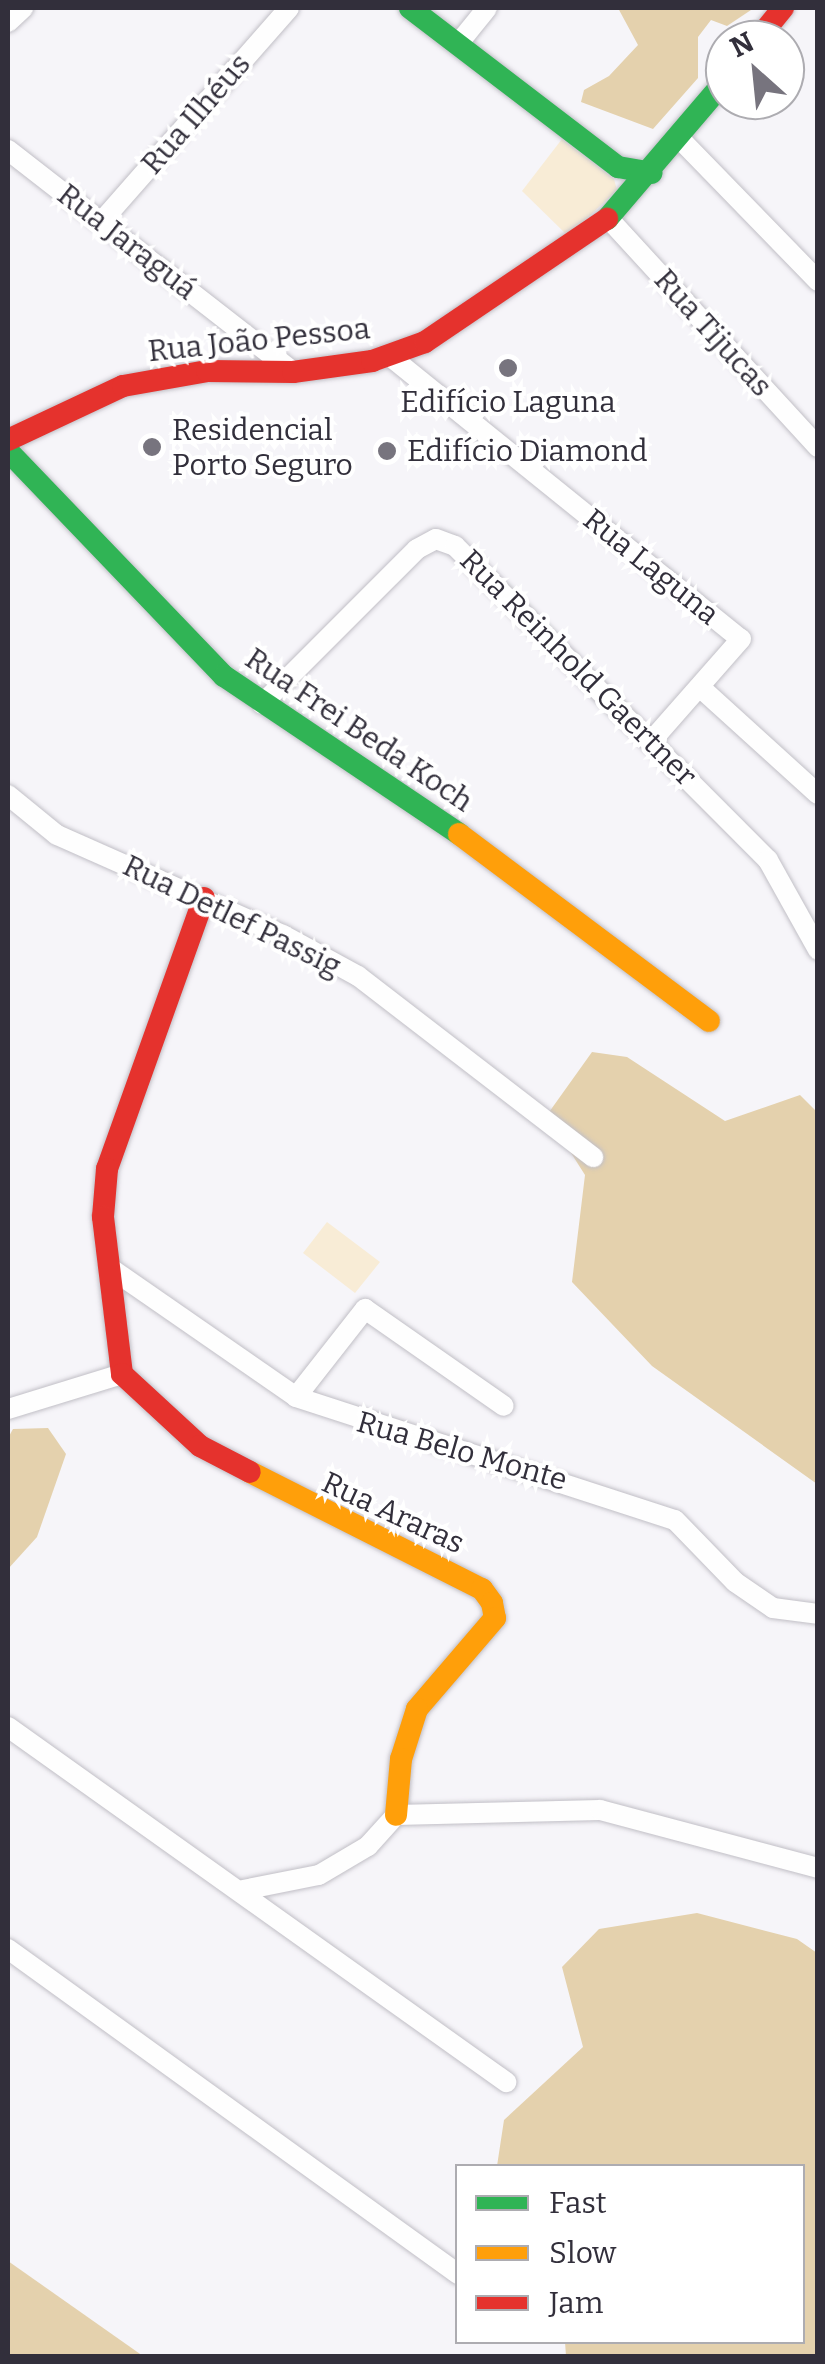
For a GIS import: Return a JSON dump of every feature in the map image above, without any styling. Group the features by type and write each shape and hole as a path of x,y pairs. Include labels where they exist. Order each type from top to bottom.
{"street":[{"path":"8,22 23,8"},
{"name":"Rua Ilhéus","path":"102,221 289,8"},
{"path":"410,8 618,167 651,173"},
{"path":"458,44 487,8"},
{"name":"Rua João Pessoa","path":"8,440 122,386 207,371 293,372 391,357 462,321 616,210 705,107"},
{"path":"680,139 818,282"},
{"name":"Rua Jaraguá","path":"8,150 293,372"},
{"path":"616,210 618,167"},
{"name":"Rua Tijucas","path":"616,210 818,448"},
{"name":"Rua Laguna","path":"391,357 741,640 702,689"},
{"name":"Rua Frei Beda Koch","path":"8,451 224,676 395,786 709,1022"},
{"name":"Rua Reinhold Gaertner","path":"262,704 416,548 436,539 455,546 653,739 768,860 818,950"},
{"path":"653,739 702,689 818,794"},
{"name":"Rua Detlef Passig","path":"8,795 57,834 204,898 358,976 593,1157"},
{"path":"8,1409 122,1374 103,1217 107,1169 204,898"},
{"name":"Rua Belo Monte","path":"110,1268 296,1397 675,1520 735,1582 774,1608 818,1614"},
{"path":"296,1397 365,1309 504,1406"},
{"name":"Rua Araras","path":"122,1374 200,1446 482,1589 492,1603 494,1618 417,1709 401,1760 396,1816"},
{"path":"8,1727 243,1890 506,2082"},
{"path":"243,1890 319,1875 368,1846 396,1816 600,1810 818,1868"},
{"path":"8,1949 455,2272"}],"shaded area":[{"path":"618,8 754,8 736,20 705,20 698,37 698,78 653,129 581,102 584,90 609,76 638,45"},
{"path":"562,139 614,179 617,190 568,236 522,191"},
{"path":"592,1052 627,1057 725,1121 800,1095 817,1112 817,1484 652,1366 572,1282 585,1175 547,1115"},
{"path":"327,1222 380,1262 355,1293 303,1253"},
{"path":"48,1428 66,1454 37,1537 8,1569 8,1438 13,1429"},
{"path":"697,1913 797,1939 817,1953 817,2356 566,2356 565,2344 805,2344 805,2164 497,2164 504,2120 583,2047 562,1967 599,1929"},
{"path":"8,2261 143,2356 8,2356"}],"traffic: fast":[{"path":"410,8 618,167 651,173"},
{"path":"607,219 705,104"},
{"path":"8,451 224,676 459,834"}],"traffic: slow":[{"path":"459,834 709,1021"},
{"path":"250,1472 482,1589 492,1603 495,1618 417,1709 401,1759 396,1815"}],"traffic: jam":[{"path":"773,20 783,8"},
{"path":"8,440 123,386 207,371 293,372 372,361 425,342 607,219"},
{"path":"204,898 107,1169 103,1217 122,1374 200,1446 250,1472"}],"place":[{"name":"Edifício Laguna","path":"508,368"},
{"name":"Residencial Porto Seguro","path":"152,447"},
{"name":"Edifício Diamond","path":"387,451"}]}
